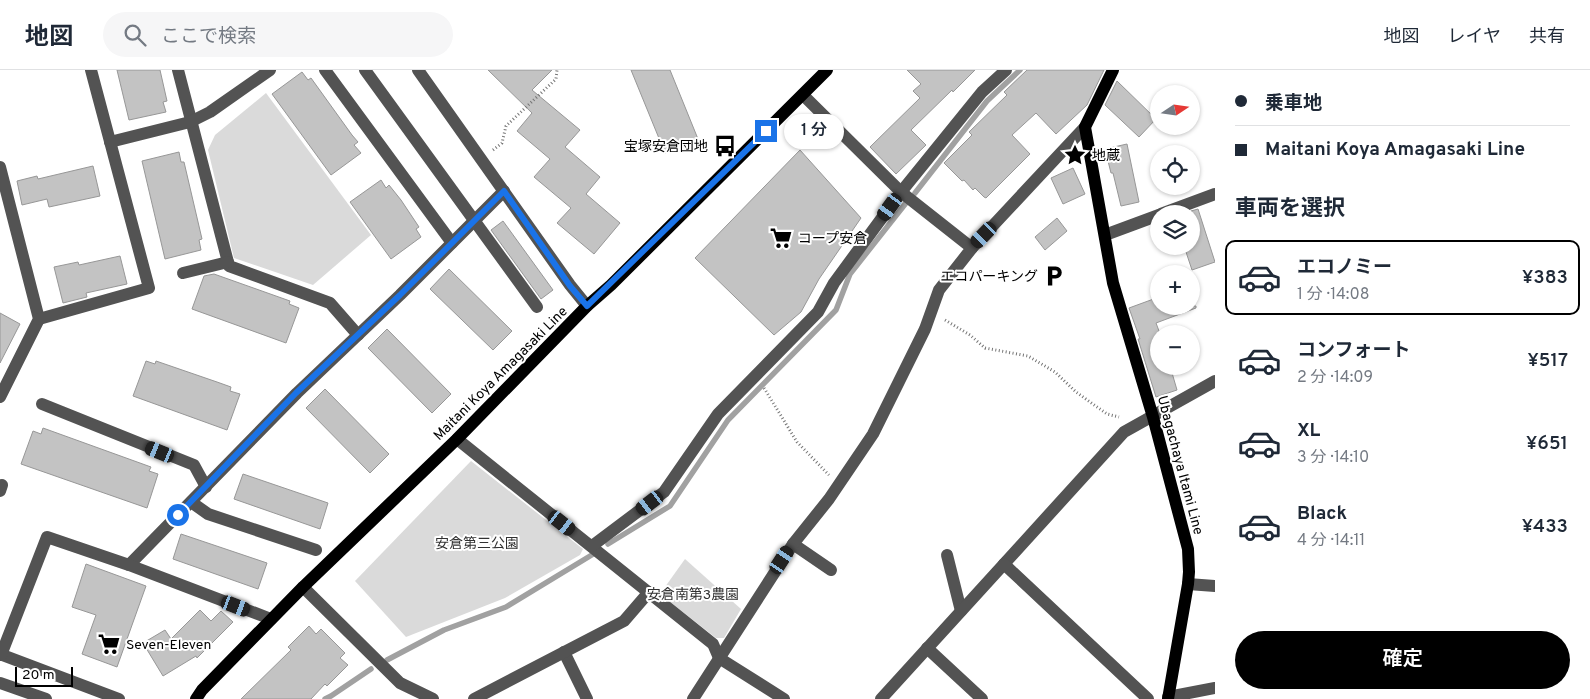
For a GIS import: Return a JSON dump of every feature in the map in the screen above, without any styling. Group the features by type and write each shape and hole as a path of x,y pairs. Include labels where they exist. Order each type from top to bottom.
{"main road":[{"name":"Maitani Koya Amagasaki Line","path":"196,699 303,587 457,439 587,306 827,70"},
{"path":"1085,127 1113,70"},
{"name":"Ubagachaya Itami Line","path":"1085,127 1113,283 1153,417 1188,549 1188,584 1168,698"}],"street":[{"path":"39,319 149,288 91,70"},
{"path":"178,70 229,266 330,303 358,335"},
{"path":"110,142 190,122 210,112 270,70"},
{"path":"325,70 452,242"},
{"path":"365,70 537,307"},
{"path":"418,70 570,286 587,306"},
{"path":"592,546 664,492 718,414 818,312 834,283 901,192 982,92 1006,70"},
{"path":"803,95 901,192 972,248"},
{"path":"693,699 793,544 839,485 874,434 925,329 939,290 972,248 1085,127"},
{"path":"0,167 39,319 0,397"},
{"path":"129,565 296,393 358,335 504,191"},
{"path":"1185,205 1215,194"},
{"path":"1105,234 1150,218"},
{"path":"183,273 228,262"},
{"path":"881,699 1124,432 1215,381"},
{"path":"42,404 194,465 206,486"},
{"path":"457,439 713,644 719,658 784,699"},
{"path":"191,502 208,514 316,550"},
{"path":"119,699 1,654 46,537 129,565 271,620"},
{"path":"793,544 831,570"},
{"path":"947,555 961,611"},
{"path":"1004,564 1148,699"},
{"path":"1188,584 1215,586"},
{"path":"303,587 400,683 433,699"},
{"path":"474,699 624,621 649,592"},
{"path":"927,648 982,699"},
{"path":"564,652 586,699"},
{"path":"0,683 46,699"},
{"path":"1168,698 1215,688"}],"path":[{"path":"481,160 502,143 506,126 556,79 558,70"},
{"path":"931,312 970,335 985,348 1028,356 1055,372 1076,392 1107,414 1122,418 1131,429"},
{"path":"756,375 797,442 839,485"}],"green space":[{"path":"266,93 371,235 313,285 234,258 208,150 215,135"},
{"name":"安倉第三公園","path":"471,461 583,549 580,555 505,598 406,637 355,581"},
{"name":"安倉南第3農園","path":"685,559 741,609 724,638 716,638 660,594"}],"building":[{"path":"117,70 160,70 167,101 163,102 166,112 129,120"},
{"path":"488,70 552,70 532,90 580,130 565,147 600,177 586,194 620,223 594,254 557,223 571,208 534,177 550,159 517,131 532,113"},
{"path":"631,70 670,70 698,139 665,153"},
{"path":"907,70 975,70 911,130 926,145 896,174 870,147 920,98 913,91 921,84"},
{"path":"1027,70 1104,70 1087,105 1056,134 1036,113 1012,135 1030,154 986,198 975,188 973,190 964,180 962,181 944,163 972,135 969,132 1007,95 1004,92"},
{"path":"302,72 308,80 311,78 358,142 354,145 361,153 331,175 272,94"},
{"path":"1117,81 1150,113 1150,125 1139,137 1105,105"},
{"path":"1127,144 1139,202 1121,206 1105,149"},
{"name":"コープ安倉","path":"800,150 861,218 819,279 801,312 774,335 695,258"},
{"path":"179,152 181,162 184,162 202,239 199,240 201,250 165,259 142,161"},
{"path":"93,166 100,196 49,207 47,199 22,205 17,181 37,176 38,179"},
{"path":"1073,168 1085,194 1063,204 1051,178"},
{"path":"381,180 386,188 389,185 401,200 419,227 416,229 421,237 391,259 350,202"},
{"path":"1200,215 1215,262 1200,267 1200,265 1190,265 1187,255 1200,255"},
{"path":"1057,218 1067,231 1045,250 1035,237"},
{"path":"503,221 553,290 541,299 491,230"},
{"path":"120,256 127,284 86,293 87,297 63,303 54,267 78,262 79,265"},
{"path":"449,269 512,331 493,350 430,289"},
{"path":"214,274 290,301 289,304 299,308 286,343 192,309 204,276"},
{"path":"1150,300 1150,315 1177,315 1156,323 1157,325 1150,325 1150,375 1173,375 1177,390 1156,397 1138,339 1140,339 1129,308"},
{"path":"0,313 20,324 0,363"},
{"path":"387,329 451,394 432,413 368,348"},
{"path":"146,361 155,364 156,361 217,382 231,387 230,391 240,394 227,430 133,396"},
{"path":"325,389 389,454 370,473 306,408"},
{"path":"43,428 151,467 149,471 158,474 147,508 21,464 33,431 41,434"},
{"path":"243,474 328,503 320,529 234,499"},
{"path":"181,534 267,563 258,589 173,559"},
{"path":"86,564 146,586 117,667 82,654 96,615 72,607"},
{"path":"200,610 211,621 221,611 233,622 197,658 196,656 163,676 143,643 165,630 171,639"},
{"path":"309,626 316,634 321,629 345,653 340,658 348,665 327,686 325,684 311,699 241,699 291,650 288,647"}],"waterway":[{"path":"915,193 987,101 1020,70"},
{"path":"608,544 670,506 728,420 836,310 850,274 906,203"},
{"path":"387,660 444,630 506,607 595,553"},
{"path":"325,699 371,669"}],"place":[{"name":"宝塚安倉団地","path":"725,146"},
{"name":"地蔵","path":"1075,155"},
{"name":"コープ安倉","path":"781,238"},
{"name":"エコパーキング","path":"1054,276"},
{"name":"Seven-Eleven","path":"109,644"}],"route":[{"path":"178,515 296,393 400,295 504,191 570,286 587,306 611,285 766,131"}]}
